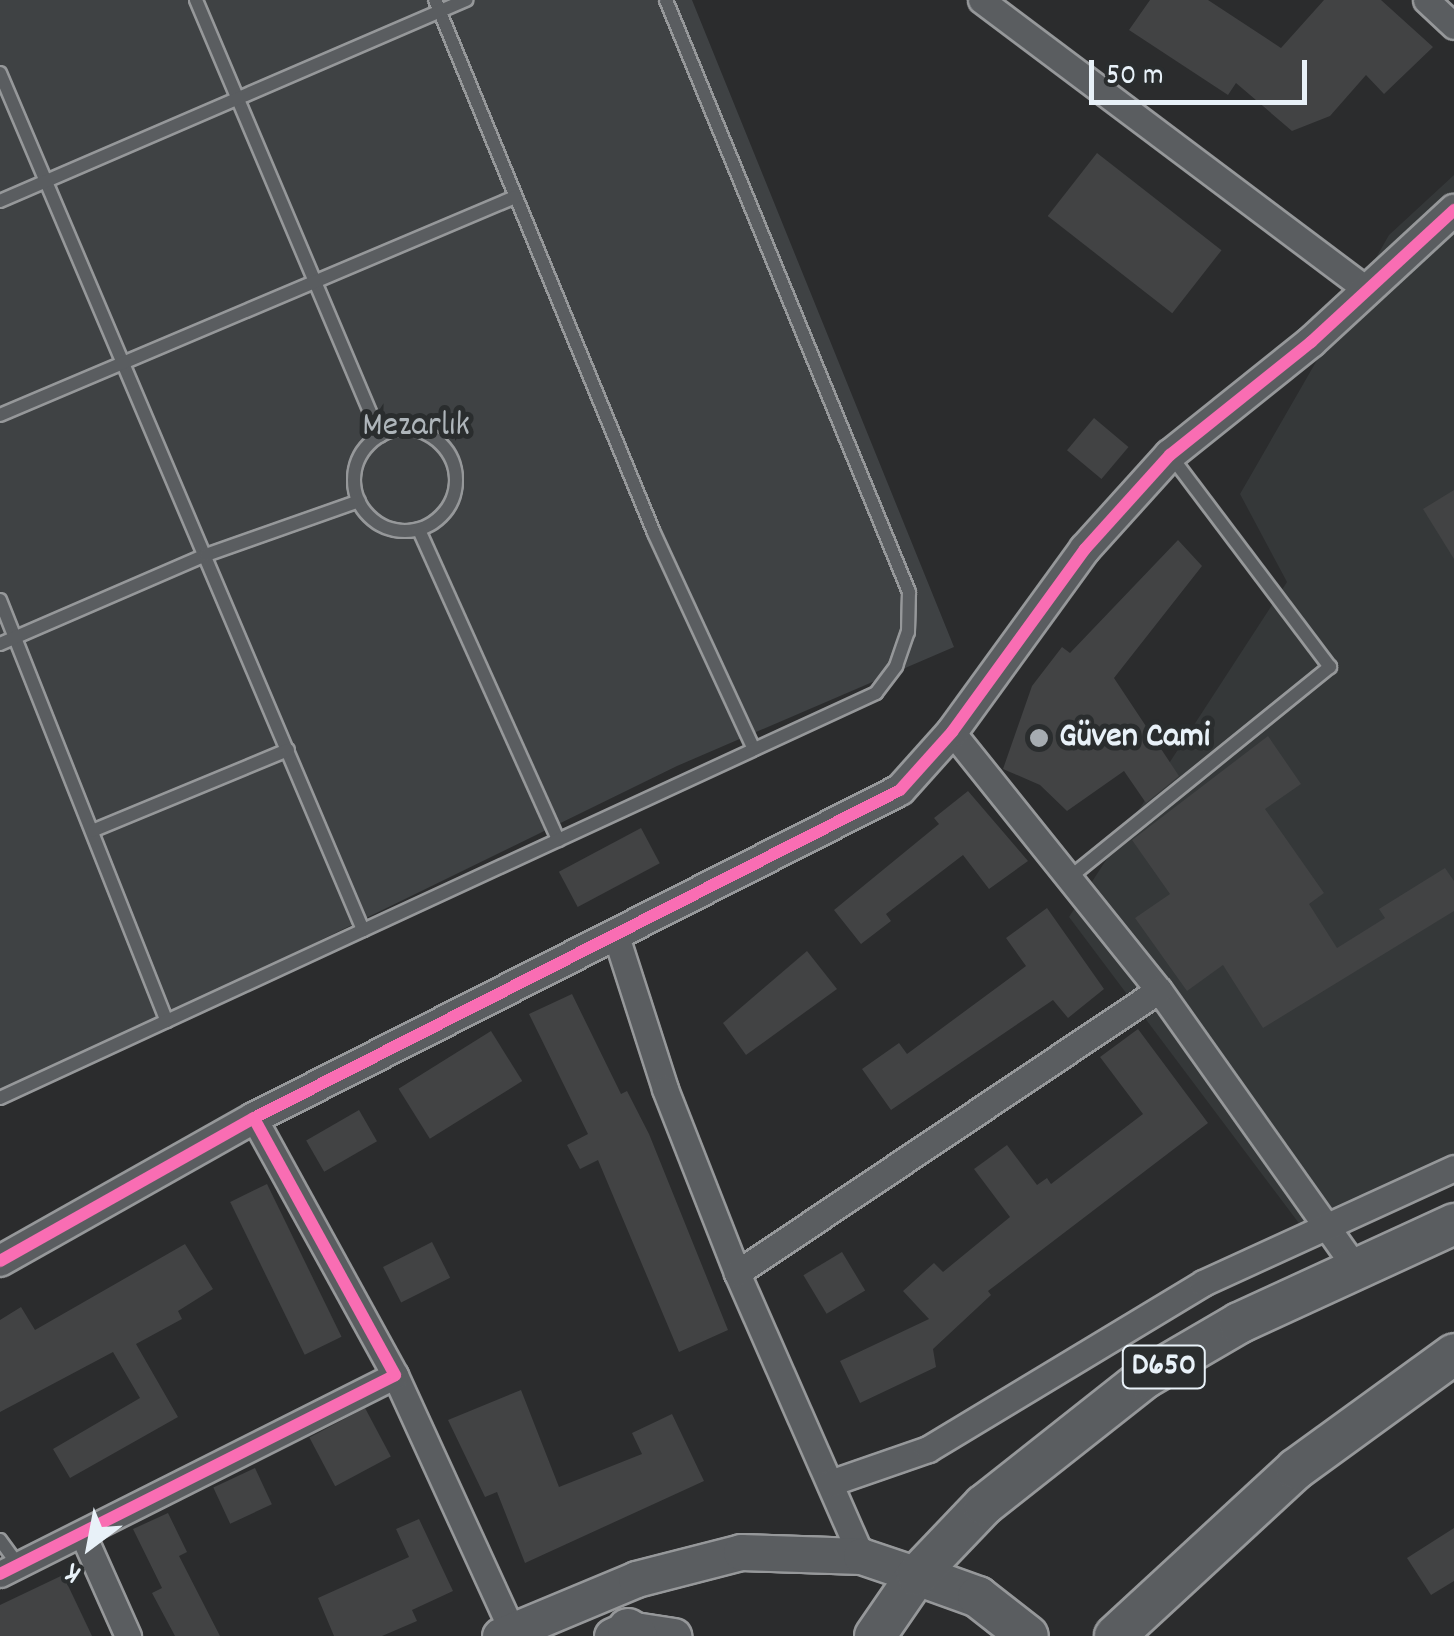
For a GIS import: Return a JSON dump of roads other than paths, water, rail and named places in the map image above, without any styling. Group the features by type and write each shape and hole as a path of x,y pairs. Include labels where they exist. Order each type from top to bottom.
{"highway":[{"name":"D650","path":"874,1636 917,1575 984,1505 1145,1378 1356,1267 1454,1224"},
{"path":"1115,1636 1296,1470 1454,1354"},
{"path":"917,1575 978,1598 1028,1636"}],"main road":[{"path":"506,1634 688,1562 741,1552 861,1556 917,1575"},
{"path":"626,1634 672,1636"}],"street":[{"path":"980,0 1365,288"},
{"path":"1426,0 1454,26"},
{"path":"0,1261 254,1118 900,790 952,732 1086,549 1170,455 1311,342 1365,288 1454,210"},
{"path":"952,732 1159,990 1356,1267"},
{"path":"616,936 737,1273 861,1556"},
{"path":"737,1273 1159,990"},
{"path":"254,1118 395,1375 506,1634"},
{"path":"830,1483 928,1450 1142,1316 1454,1168"},
{"path":"9,1570 395,1375"},
{"path":"82,1534 128,1636"}],"lane":[{"path":"196,0 380,436"},
{"path":"0,202 437,6 466,0"},
{"path":"0,1098 876,693 902,652 909,592 666,0"},
{"path":"437,6 654,533 754,750"},
{"path":"0,72 363,930"},
{"path":"0,414 516,197"},
{"path":"422,432 453,462 451,504 419,530 378,524 358,501 355,471 380,436 422,432"},
{"path":"1069,878 1330,667 1170,455"},
{"path":"0,644 206,555 358,501"},
{"path":"419,530 558,840"},
{"path":"0,600 167,1021"},
{"path":"92,831 288,750"},
{"path":"0,1540 9,1570"}],"place":[{"name":"Güven Cami","path":"1039,738"}],"park label":[{"name":"Mezarlık","path":"416,427"}]}
